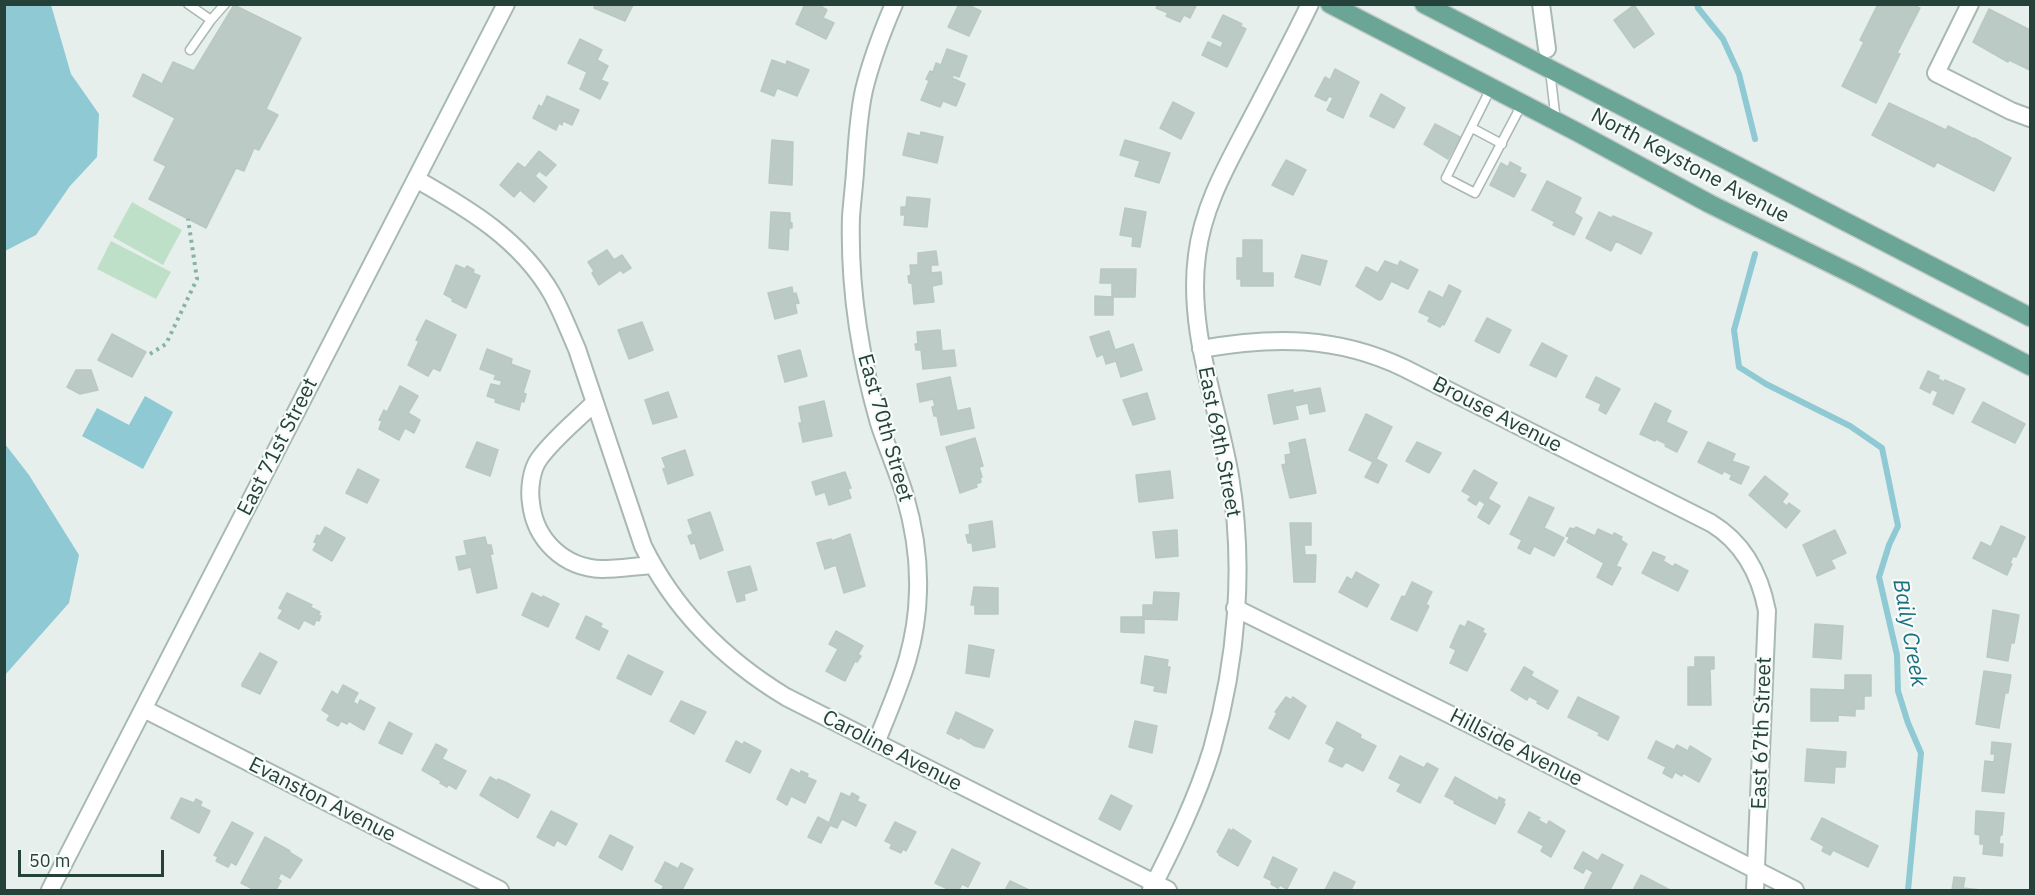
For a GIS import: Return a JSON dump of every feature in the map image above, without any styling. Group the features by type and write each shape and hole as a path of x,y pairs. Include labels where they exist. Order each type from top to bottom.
{"main road":[{"name":"North Keystone Avenue","path":"1330,4 1710,204 2031,366"},
{"name":"North Keystone Avenue","path":"1424,4 2031,317"}],"street":[{"name":"East 71st Street","path":"50,891 506,4"},
{"name":"East 70th Street","path":"876,743 907,665 918,593 917,557 913,530 905,495 880,424 866,371 853,274 851,219 861,107 871,66 894,4"},
{"name":"East 69th Street","path":"1158,888 1212,749 1228,680 1233,644 1237,546 1232,492 1201,349 1195,271 1200,237 1208,207 1221,177 1310,4"},
{"path":"1541,4 1547,49"},
{"path":"1970,4 1936,73 2011,111 2031,118"},
{"name":"Caroline Avenue","path":"416,179 481,218 528,260 549,289 565,320 643,546 671,594 696,625 738,664 786,697 1158,888"},
{"name":"Brouse Avenue","path":"1201,349 1255,340 1309,341 1363,352 1396,364 1711,523 1734,541 1745,554 1758,577"},
{"path":"594,403 539,459 532,475 529,496 533,518 549,545 570,561 600,568 653,565"},
{"name":"East 67th Street","path":"1755,891 1767,617 1758,577"},
{"name":"Hillside Avenue","path":"1235,608 1473,726 1795,891"},
{"name":"Evanston Avenue","path":"144,709 500,891"}],"lane":[{"path":"188,4 210,20"},
{"path":"190,50 210,20 225,4"},
{"path":"1547,49 1556,121"},
{"path":"1491,88 1446,178 1475,193 1522,104"},
{"path":"1472,128 1502,144"}],"path":[{"path":"150,354 166,344 197,279 188,219"}],"green space":[{"path":"132,202 182,230 163,265 113,237"},
{"path":"111,241 171,272 156,299 97,269"}],"water":[{"path":"5,4 51,5 71,74 99,114 97,157 70,186 36,235 5,251"},
{"path":"145,396 173,412 143,469 82,436 97,408 129,425"},
{"path":"5,444 29,475 79,555 69,603 5,675"}],"building":[{"path":"595,4 633,5 625,21 594,8"},
{"path":"805,4 817,4 827,10 823,18 834,23 826,39 796,24"},
{"path":"959,4 966,4 981,11 969,36 948,27"},
{"path":"1158,4 1197,4 1190,18 1184,15 1180,22 1166,16 1168,13 1156,8"},
{"path":"1878,4 1918,4 1917,7 1920,8 1897,53 1900,54 1876,103 1842,86 1864,42 1860,40"},
{"path":"234,5 301,38 266,109 278,115 259,150 254,148 244,171 236,168 206,228 149,199 166,166 154,160 175,118 133,96 143,74 162,84 173,62 194,71"},
{"path":"1634,5 1654,34 1634,48 1614,20"},
{"path":"1989,9 2030,30 2030,70 2009,60 2008,62 1973,42"},
{"path":"1223,15 1242,24 1240,26 1246,29 1227,67 1202,55 1208,42 1221,48 1223,42 1212,37"},
{"path":"580,39 602,50 597,60 608,66 601,80 608,83 600,99 580,89 587,72 568,63"},
{"path":"947,49 967,56 959,77 953,75 952,78 965,84 956,106 943,101 940,107 921,100 929,81 926,79 930,71 933,72 936,63 941,65"},
{"path":"772,60 786,65 787,61 809,70 797,96 777,88 774,96 761,91"},
{"path":"1335,69 1359,82 1343,118 1327,110 1333,98 1329,96 1326,101 1315,96 1325,77 1330,80"},
{"path":"1381,94 1405,108 1394,128 1370,116"},
{"path":"547,96 579,110 572,125 563,121 562,125 559,123 556,130 533,118 539,105 542,107"},
{"path":"1173,102 1194,113 1181,139 1160,128"},
{"path":"1889,103 1946,130 1948,126 2011,158 1994,191 1937,162 1934,167 1872,135"},
{"path":"1435,124 1460,137 1448,159 1424,144"},
{"path":"921,132 943,137 937,163 903,155 908,133 920,136"},
{"path":"772,140 793,142 792,185 769,183"},
{"path":"1125,140 1170,153 1159,183 1135,176 1140,161 1120,155"},
{"path":"539,151 556,165 546,176 539,171 535,176 547,187 534,202 520,190 514,197 500,185 518,163 525,168"},
{"path":"1286,160 1306,170 1293,195 1272,185"},
{"path":"1510,162 1521,168 1519,172 1526,175 1514,197 1490,185 1501,163 1508,167"},
{"path":"1547,181 1581,198 1574,213 1582,218 1574,235 1553,225 1555,222 1532,210"},
{"path":"907,197 930,199 927,227 904,225 905,215 901,215 901,207 906,207"},
{"path":"1125,208 1146,212 1140,247 1132,246 1133,237 1120,235"},
{"path":"771,212 790,213 792,228 789,228 788,250 769,248"},
{"path":"1599,212 1652,233 1641,254 1616,241 1611,251 1586,238"},
{"path":"1243,240 1262,240 1262,273 1273,273 1273,286 1241,286 1241,279 1237,279 1237,258 1243,258"},
{"path":"607,250 614,260 622,255 631,268 623,273 621,270 599,285 588,262"},
{"path":"936,251 938,265 931,265 931,273 941,272 942,284 932,286 934,302 914,304 912,283 909,283 908,276 911,275 910,265 918,265 918,253"},
{"path":"1302,255 1327,261 1320,285 1295,277"},
{"path":"1385,261 1398,266 1400,261 1418,270 1408,289 1391,281 1382,299 1379,300 1356,286 1366,267 1378,273"},
{"path":"456,265 465,269 467,266 474,270 473,273 480,276 466,308 444,294"},
{"path":"1101,269 1136,269 1135,297 1113,297 1113,315 1095,315 1095,296 1112,297 1112,283 1100,283"},
{"path":"1449,285 1461,291 1444,325 1440,327 1428,321 1430,317 1419,312 1429,291 1443,298"},
{"path":"792,287 793,294 796,293 799,303 795,304 797,313 775,319 768,293"},
{"path":"1487,318 1511,330 1499,353 1475,341"},
{"path":"426,320 456,335 440,371 433,368 428,376 408,365 419,341 416,340"},
{"path":"642,322 653,350 629,359 618,330"},
{"path":"940,330 942,351 954,350 956,366 923,369 921,350 916,350 915,344 918,344 917,332"},
{"path":"1109,331 1115,350 1133,344 1142,370 1121,377 1116,361 1106,364 1103,354 1097,357 1090,337"},
{"path":"112,334 146,352 132,377 98,360"},
{"path":"1542,343 1567,356 1556,377 1530,365"},
{"path":"487,349 512,359 511,364 530,371 523,393 526,394 524,402 521,401 519,410 495,402 496,399 487,396 491,384 500,386 502,381 494,379 496,375 480,369"},
{"path":"800,350 807,376 785,382 778,356"},
{"path":"76,370 91,370 98,390 80,394 67,387"},
{"path":"1928,371 1939,376 1938,379 1944,382 1945,380 1965,389 1953,414 1933,404 1938,392 1932,389 1930,393 1920,388"},
{"path":"950,377 957,411 970,408 974,428 941,435 937,416 934,416 932,407 935,406 933,399 920,402 917,384"},
{"path":"1596,377 1620,389 1606,414 1599,410 1601,404 1586,397"},
{"path":"400,386 418,396 408,413 420,420 414,433 405,428 399,440 379,429 382,421 379,420 384,410 387,412"},
{"path":"1320,388 1325,411 1310,414 1308,403 1295,406 1298,419 1274,424 1268,395"},
{"path":"668,392 677,417 653,424 645,400"},
{"path":"1147,393 1155,419 1133,425 1123,400"},
{"path":"824,401 832,436 803,442 799,423 802,423 799,407"},
{"path":"1983,402 2025,424 2015,443 1972,422"},
{"path":"1655,403 1671,411 1666,422 1687,432 1677,452 1656,439 1655,441 1640,434"},
{"path":"1366,414 1392,427 1376,459 1387,465 1378,483 1365,477 1373,462 1349,450"},
{"path":"975,438 983,466 979,467 981,482 976,484 977,487 960,493 946,447"},
{"path":"1305,439 1316,493 1290,498 1282,465 1286,464 1285,455 1291,454 1289,443"},
{"path":"477,442 498,450 490,476 466,467"},
{"path":"1417,442 1441,453 1429,473 1406,461"},
{"path":"1708,442 1735,454 1732,461 1749,467 1741,484 1730,479 1732,475 1724,471 1722,474 1698,462"},
{"path":"685,450 693,475 668,484 662,458"},
{"path":"358,469 379,480 367,503 346,493"},
{"path":"1474,470 1497,483 1488,499 1500,506 1489,524 1478,517 1485,504 1479,500 1476,505 1468,500 1471,496 1462,491"},
{"path":"1170,471 1173,498 1139,502 1136,475"},
{"path":"845,472 851,488 848,489 851,498 829,505 825,492 816,495 812,482"},
{"path":"1765,476 1788,494 1782,502 1787,506 1789,503 1800,511 1786,528 1749,495"},
{"path":"1529,497 1554,508 1544,528 1564,538 1554,556 1534,546 1530,554 1518,548 1522,540 1510,534"},
{"path":"710,512 723,550 700,559 695,543 691,544 688,536 693,534 688,520"},
{"path":"992,521 995,547 973,551 972,543 968,543 966,535 970,534 969,525"},
{"path":"1290,523 1311,523 1311,545 1304,545 1305,555 1316,555 1315,582 1294,582"},
{"path":"2001,526 2025,537 2016,557 2013,556 2007,575 1973,558 1981,542 1991,547"},
{"path":"325,527 345,538 332,561 313,550 317,543 314,542 317,535 320,536"},
{"path":"1576,527 1595,536 1598,529 1613,536 1614,533 1622,537 1621,540 1627,544 1616,566 1621,568 1612,585 1597,577 1604,563 1567,542 1570,537 1566,536 1570,528"},
{"path":"1177,530 1178,556 1156,558 1153,532"},
{"path":"1835,530 1846,553 1831,560 1835,568 1817,576 1803,545"},
{"path":"850,534 865,586 844,593 836,565 825,569 817,543 831,539 832,541"},
{"path":"485,537 487,545 491,545 493,554 490,554 497,588 477,593 471,567 459,570 456,557 467,555 464,541"},
{"path":"1653,552 1665,557 1663,561 1673,567 1675,564 1688,571 1678,591 1642,573"},
{"path":"750,566 757,590 744,594 745,600 737,602 728,572"},
{"path":"1356,572 1379,585 1367,607 1339,592 1347,577 1352,580"},
{"path":"1412,582 1432,592 1426,604 1429,606 1417,631 1391,619"},
{"path":"974,587 998,588 998,614 975,614 975,605 971,605"},
{"path":"1154,592 1179,593 1177,620 1144,619 1144,633 1121,632 1121,617 1143,617 1143,605 1153,605"},
{"path":"287,593 312,605 310,607 320,612 319,621 316,620 314,625 304,620 299,629 278,618 283,610 279,608"},
{"path":"532,593 559,604 548,627 522,615"},
{"path":"1993,610 2019,615 2008,661 1987,657"},
{"path":"586,616 602,624 600,627 608,631 599,650 576,638"},
{"path":"1468,621 1484,629 1482,632 1486,634 1467,671 1450,663 1456,650 1450,647 1460,625 1465,627"},
{"path":"1815,624 1843,626 1841,659 1813,657"},
{"path":"836,631 863,646 858,654 861,656 857,662 855,661 845,681 826,671 838,649 829,644"},
{"path":"969,645 994,650 989,677 966,673"},
{"path":"260,653 277,662 260,694 242,684"},
{"path":"628,655 663,672 651,695 617,678"},
{"path":"1145,656 1168,660 1167,667 1170,667 1166,693 1154,691 1155,686 1141,683"},
{"path":"1695,657 1714,657 1714,669 1710,669 1711,705 1688,705 1688,667 1695,667"},
{"path":"1524,667 1533,672 1531,676 1558,691 1548,709 1529,696 1527,700 1511,690"},
{"path":"1984,671 2011,675 2008,693 2005,693 1999,728 1976,724"},
{"path":"1845,675 1871,675 1871,696 1864,696 1864,709 1855,709 1855,716 1838,715 1838,721 1811,721 1811,689 1845,690"},
{"path":"343,685 358,693 353,702 358,705 360,700 375,708 364,730 349,721 347,724 341,721 338,726 327,720 330,715 322,710 332,691 338,695"},
{"path":"1286,697 1291,700 1293,697 1306,706 1289,739 1269,728 1277,713 1275,712"},
{"path":"1578,697 1619,717 1608,740 1598,735 1600,733 1568,717"},
{"path":"681,701 706,712 694,734 670,721"},
{"path":"956,712 993,730 984,748 947,733"},
{"path":"1135,721 1157,726 1152,753 1129,747"},
{"path":"389,722 412,734 402,754 379,743"},
{"path":"1337,722 1376,746 1363,771 1346,762 1342,767 1329,761 1335,748 1326,743"},
{"path":"736,741 743,745 744,742 761,751 750,773 726,761"},
{"path":"1656,741 1674,750 1677,745 1688,751 1690,746 1711,759 1699,782 1683,773 1682,776 1675,772 1672,778 1663,773 1666,767 1648,758"},
{"path":"1992,742 2011,744 2004,793 1982,791 1985,761 1994,762 1995,754 1991,754"},
{"path":"436,744 447,750 442,759 466,771 456,789 448,784 447,787 422,770"},
{"path":"1807,749 1846,752 1845,767 1835,767 1834,783 1805,781"},
{"path":"1400,756 1424,768 1427,763 1438,769 1420,803 1397,791 1401,784 1389,778"},
{"path":"791,769 800,774 801,771 808,774 807,777 816,781 805,803 791,796 787,805 777,799"},
{"path":"490,777 530,795 518,818 480,795"},
{"path":"1455,777 1498,801 1499,797 1505,800 1495,824 1445,796"},
{"path":"841,793 850,797 852,793 859,797 857,801 866,805 856,826 842,819 837,828 830,825 821,843 808,837 818,817 829,823"},
{"path":"1111,795 1132,806 1120,830 1099,819"},
{"path":"181,798 194,803 196,799 202,802 200,806 210,811 199,833 171,818"},
{"path":"551,811 577,824 566,845 557,840 554,846 537,837"},
{"path":"1976,811 2004,813 1999,844 2003,844 2002,856 1983,854 1984,844 1980,844 1980,835 1975,834"},
{"path":"1529,812 1547,825 1549,821 1565,831 1551,857 1541,851 1544,846 1518,832"},
{"path":"1822,818 1878,846 1868,867 1833,850 1830,855 1822,851 1824,846 1811,839"},
{"path":"232,822 253,833 236,865 231,862 228,867 216,861 218,857 214,855"},
{"path":"895,822 916,832 906,851 903,849 901,853 890,848 892,844 885,841"},
{"path":"1229,829 1232,831 1233,829 1251,841 1238,866 1217,852"},
{"path":"610,835 633,847 622,870 599,857"},
{"path":"265,837 302,860 290,878 281,873 278,879 281,881 276,890 251,890 241,883"},
{"path":"952,849 980,863 968,887 962,884 959,890 950,890 935,883"},
{"path":"1583,852 1598,861 1602,854 1623,865 1610,890 1584,890 1593,872 1586,868 1583,873 1574,868"},
{"path":"1273,857 1297,869 1287,889 1280,885 1278,888 1264,877"},
{"path":"665,862 678,869 681,863 693,869 682,890 664,890 662,889 664,886 655,881"},
{"path":"1334,872 1355,882 1351,890 1325,890"},
{"path":"1641,875 1670,890 1633,890"},
{"path":"1954,877 1965,878 1963,888 1981,890 1952,890"},
{"path":"1010,881 1029,890 1005,890"}],"waterway":[{"name":"Baily Creek","path":"1697,4 1723,39 1739,74 1755,139"},
{"name":"Baily Creek","path":"1755,254 1734,330 1739,367 1766,384 1850,426 1882,448 1898,526 1889,545 1879,577 1897,655 1898,691 1921,753 1908,890"}]}
